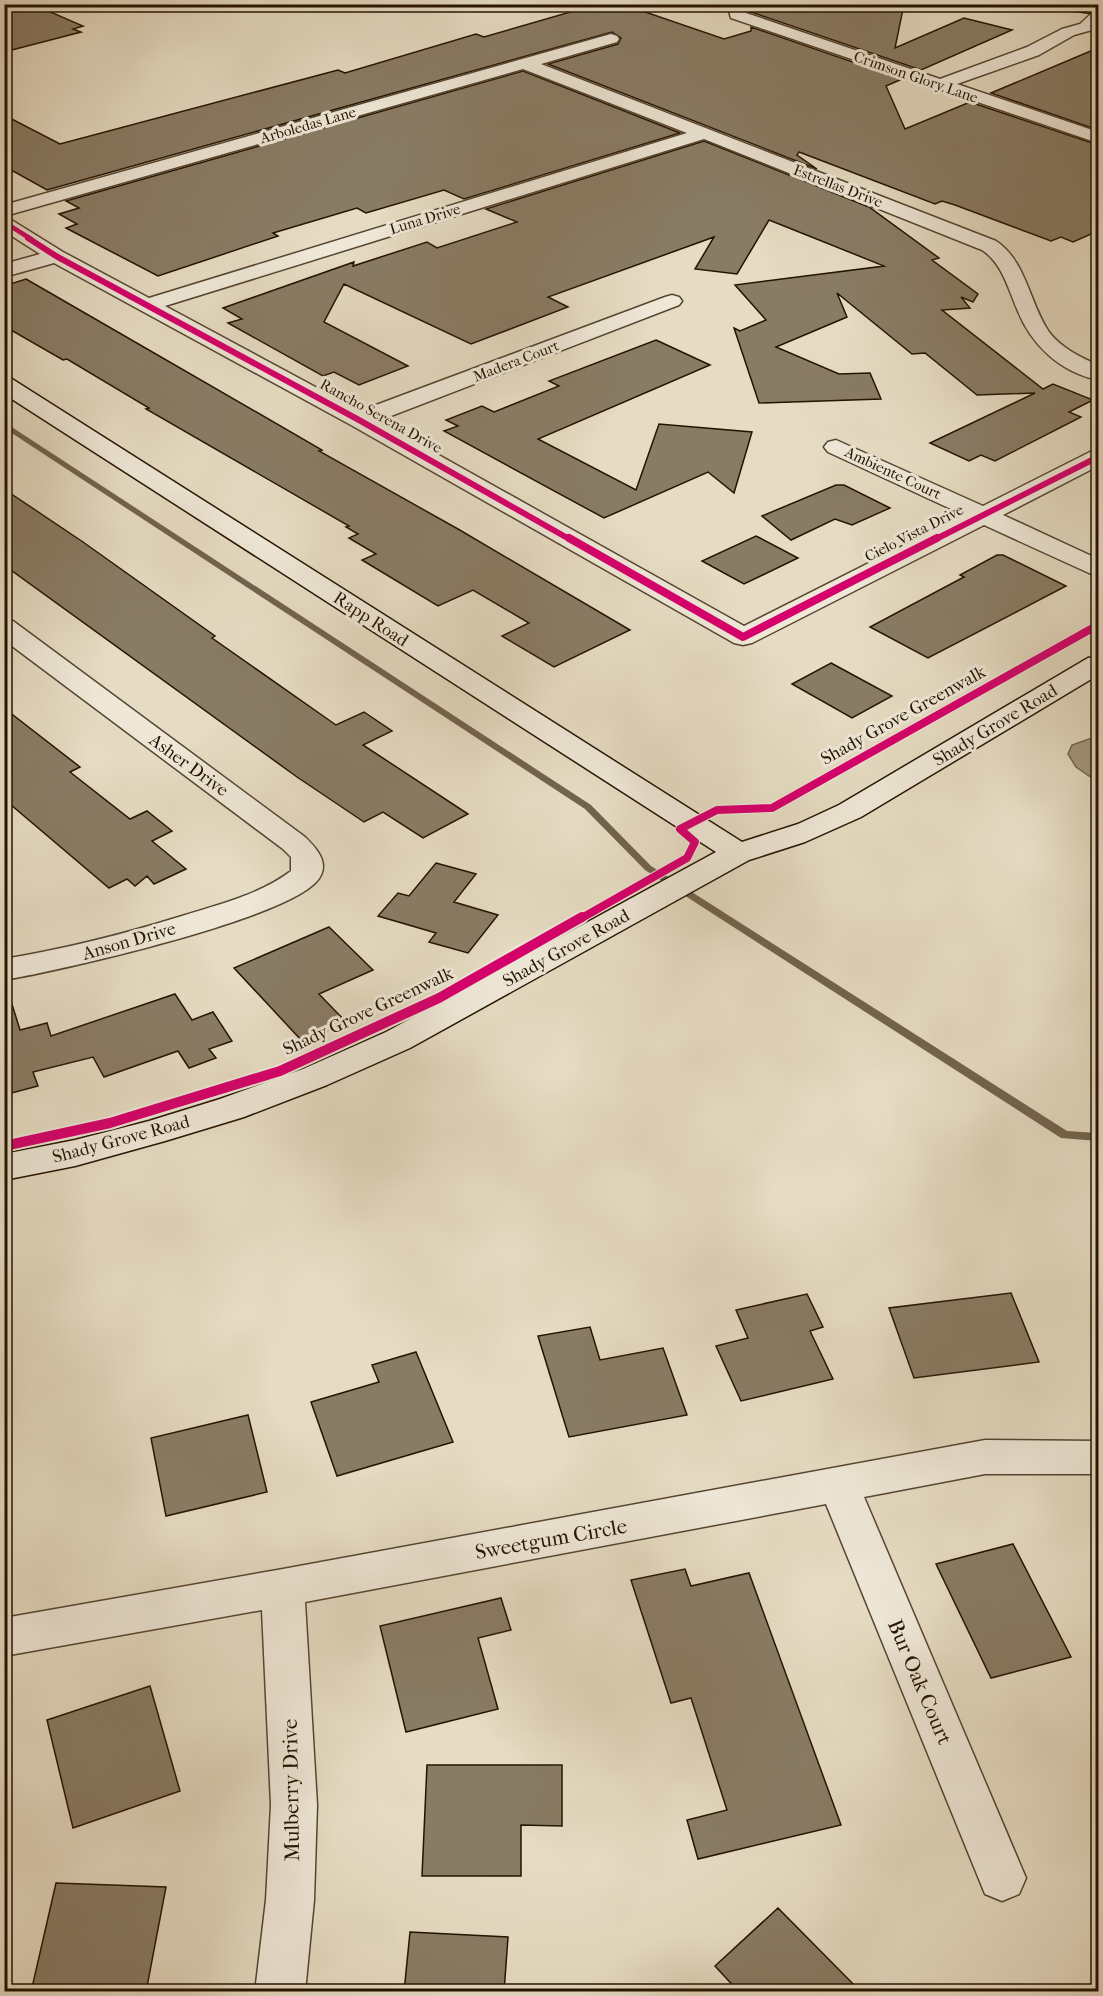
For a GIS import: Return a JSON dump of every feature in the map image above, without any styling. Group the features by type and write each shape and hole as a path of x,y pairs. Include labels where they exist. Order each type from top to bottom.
{"street":[{"name":"Crimson Glory Lane","path":"753,4 741,8 736,13 744,19 1098,138"},
{"path":"1062,4 1098,9"},
{"path":"1068,32 1062,26 1083,6"},
{"path":"939,85 1033,51 1068,32 1086,27 1098,16"},
{"name":"Arboledas Lane","path":"4,211 611,39"},
{"name":"Estrellas Drive","path":"523,63 969,236 994,249 1021,291 1027,313 1049,345 1070,360 1098,373"},
{"name":"Luna Drive","path":"148,305 702,134"},
{"name":"Rancho Serena Drive","path":"4,222 47,250 359,420 743,637"},
{"path":"4,255 47,250"},
{"path":"4,271 47,250"},
{"name":"Madera Court","path":"359,420 672,301"},
{"name":"Rapp Road","path":"4,384 738,853"},
{"name":"Ambiente Court","path":"837,447 1098,568"},
{"name":"Cielo Vista Drive","path":"743,637 1098,457"},
{"name":"Asher Drive","path":"4,627 229,793 306,855 307,874 292,886 252,905"},
{"name":"Shady Grove Road","path":"4,1167 75,1153 232,1108 315,1077 398,1040 738,853 782,842 820,827 850,811 1098,664"},
{"name":"Anson Drive","path":"4,970 107,949 252,905"},
{"name":"Sweetgum Circle","path":"4,1637 839,1486 985,1457 1098,1458"},
{"name":"Bur Oak Court","path":"839,1486 1002,1878"},
{"name":"Mulberry Drive","path":"280,1992 290,1900 294,1805 283,1588"}],"shaded area":[{"path":"1089,739 1098,739 1098,782 1076,767 1068,754 1072,745"}],"building":[{"path":"4,4 32,4 83,26 73,29 81,32 4,52"},
{"path":"598,4 622,4 724,39 751,31 751,27 902,79 886,86 905,129 970,102 1098,145 1098,231 1073,242 1061,237 1051,241 955,205 942,201 935,204 799,152 797,155 817,169 548,64 618,44 621,38 612,32 47,190 4,166 4,115 60,144 338,70 345,73 476,34 484,37"},
{"path":"763,4 904,4 895,48 964,18 1012,30 921,70 751,12"},
{"path":"1098,48 1098,130 991,93"},
{"path":"523,71 680,133 464,199 444,190 366,213 357,208 273,233 278,236 158,276 66,228 77,224 59,214 79,208 66,201"},
{"path":"704,141 869,207 939,258 932,260 978,294 973,302 961,297 970,308 942,310 1043,389 1053,384 1093,400 1069,412 1081,417 995,461 981,455 969,461 930,443 1035,393 977,395 925,353 912,354 837,293 847,317 776,347 839,374 870,373 881,399 759,403 734,328 740,331 766,320 735,285 884,266 769,220 737,274 695,269 714,237 548,297 568,307 471,344 344,284 324,322 408,366 359,385 334,372 323,376 228,323 242,319 223,308 354,262 353,266 427,242 437,248 517,222 486,209"},
{"path":"26,279 630,630 554,667 502,636 529,623 473,590 438,606 362,560 376,554 349,538 358,534 346,527 349,526 146,409 149,408 67,359 63,360 4,326 4,286"},
{"path":"656,340 710,365 538,439 636,490 659,424 752,432 734,493 708,472 604,518 444,431 458,426 446,420 482,406 494,412 559,386 549,381"},
{"path":"836,485 844,485 890,508 852,525 835,519 791,540 762,516"},
{"path":"4,489 83,542 215,636 212,638 336,725 364,712 392,731 363,745 468,814 423,838 383,812 364,822 297,777 4,565"},
{"path":"756,536 798,558 744,584 702,561"},
{"path":"997,555 1003,555 1066,586 928,658 870,627 964,577 960,575"},
{"path":"831,663 892,696 852,718 792,684"},
{"path":"4,708 80,767 70,772 130,819 147,811 172,831 152,841 186,869 154,884 147,876 135,886 127,879 109,888 4,799"},
{"path":"436,863 476,874 454,902 498,915 468,953 429,942 436,933 378,916 398,893 409,896"},
{"path":"329,927 373,970 319,994 346,1022 303,1042 234,968"},
{"path":"175,994 192,1020 213,1012 232,1041 209,1049 216,1058 189,1068 178,1051 104,1077 93,1057 33,1072 38,1086 4,1095 4,1002 11,1001 20,1030 47,1023 51,1036"},
{"path":"1011,1293 1039,1362 914,1378 889,1308"},
{"path":"807,1294 823,1327 810,1331 833,1379 741,1401 716,1346 748,1338 736,1310"},
{"path":"590,1327 600,1360 663,1348 687,1415 569,1437 538,1336"},
{"path":"416,1352 453,1442 337,1476 311,1402 379,1382 372,1365"},
{"path":"248,1415 267,1492 166,1516 151,1438"},
{"path":"1013,1544 1071,1657 991,1678 936,1564"},
{"path":"685,1569 691,1586 749,1573 841,1825 698,1859 687,1820 727,1810 691,1698 671,1703 631,1580"},
{"path":"501,1598 511,1630 478,1638 498,1709 406,1732 380,1626"},
{"path":"150,1686 180,1791 73,1828 47,1720"},
{"path":"427,1765 562,1765 562,1826 521,1825 521,1876 422,1876"},
{"path":"56,1883 166,1887 146,1992 31,1992"},
{"path":"778,1908 861,1992 739,1992 715,1966"},
{"path":"410,1932 508,1937 504,1992 404,1992"}],"waterway":[{"path":"4,424 588,807 648,868 1065,1135 1098,1137"}],"cycle path":[{"path":"4,222 56,256 359,420 743,637 1098,457"},
{"name":"Shady Grove Greenwalk","path":"4,1146 110,1123 280,1071 439,998 687,858 695,842 680,829 717,810 772,808 1098,625"}]}
